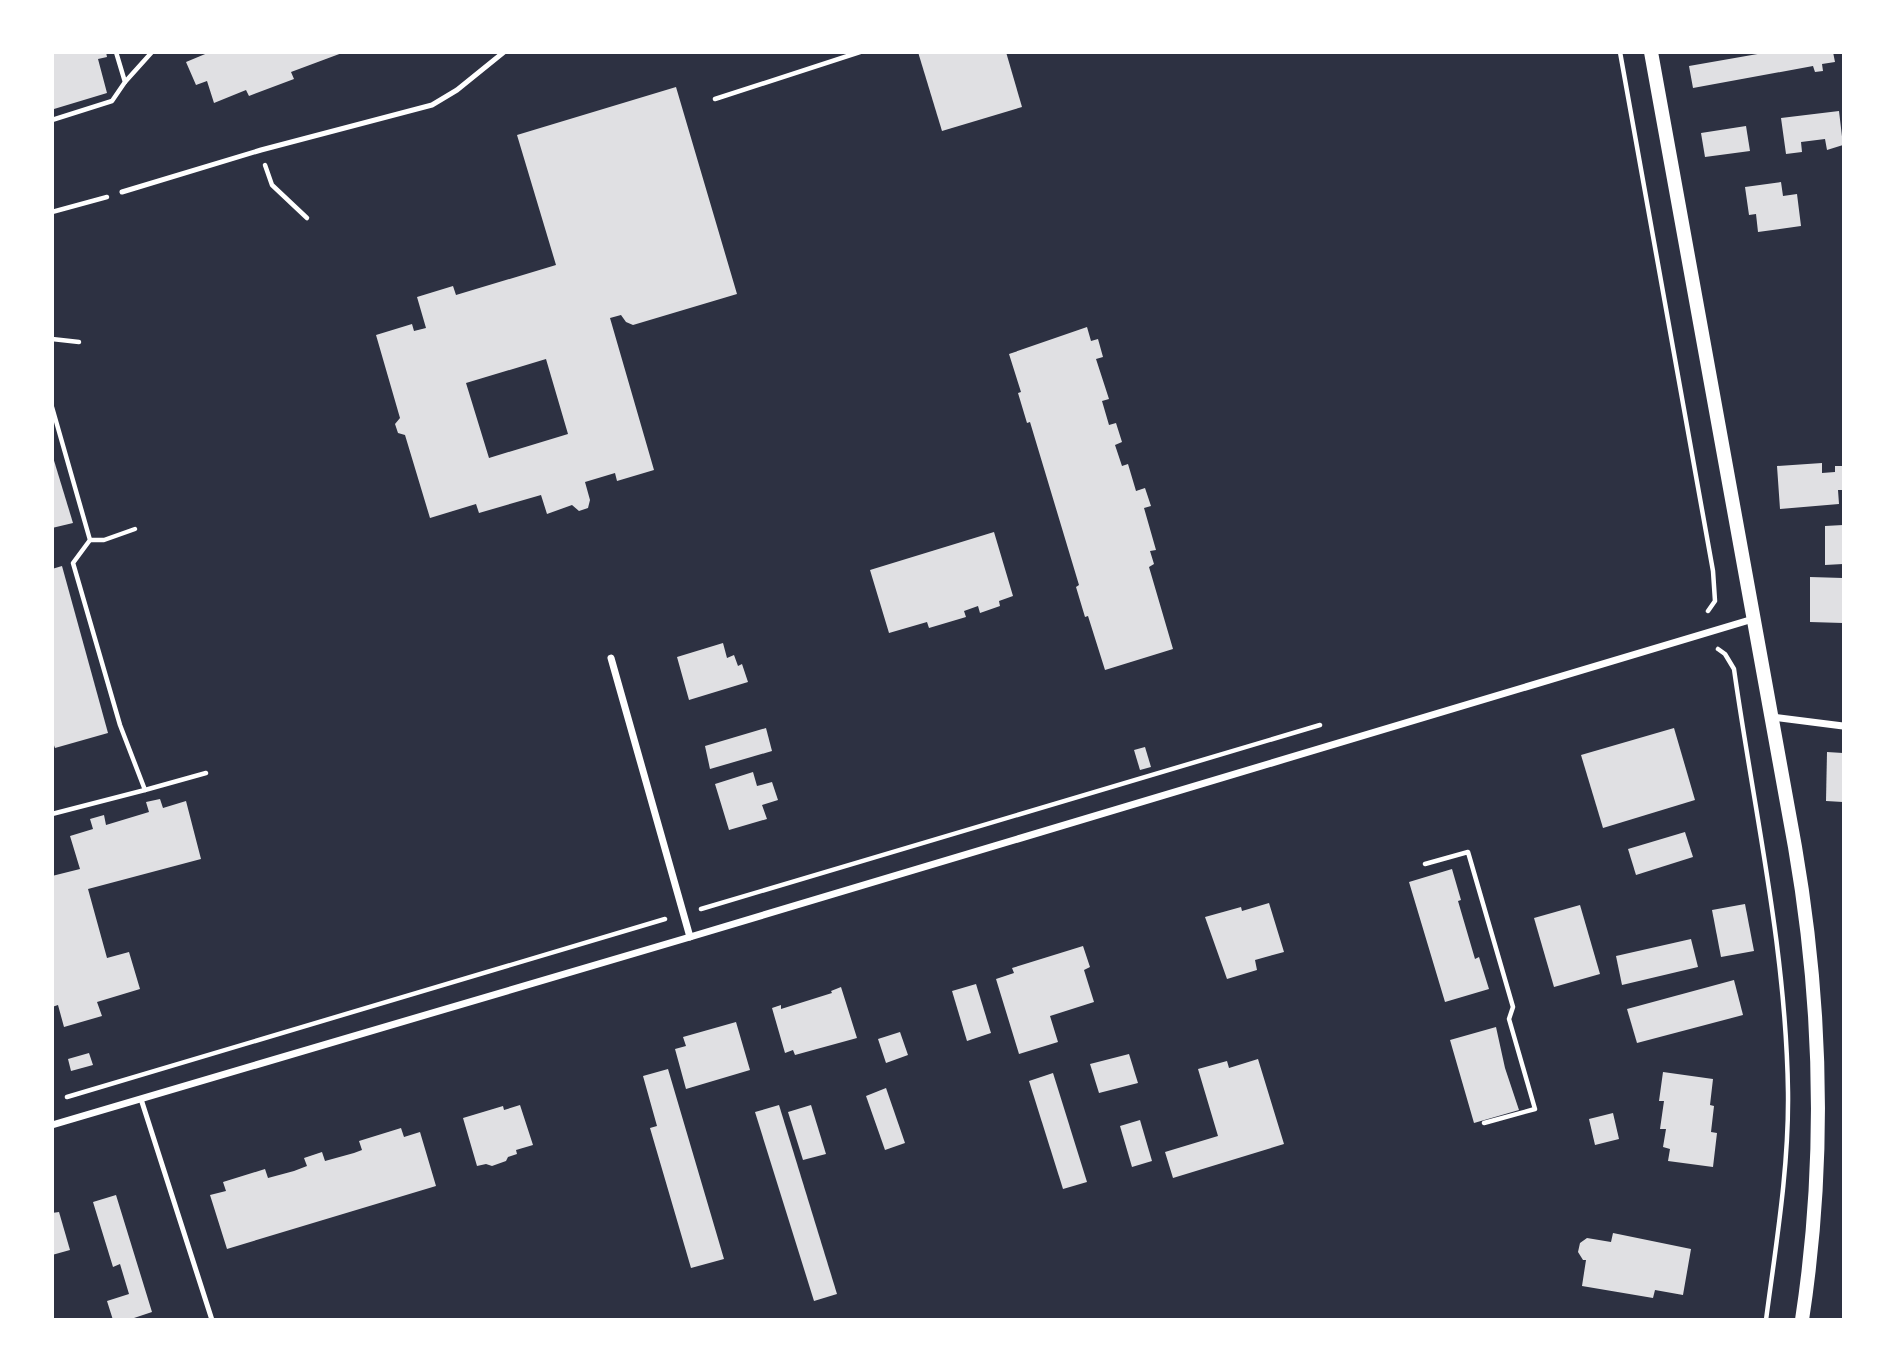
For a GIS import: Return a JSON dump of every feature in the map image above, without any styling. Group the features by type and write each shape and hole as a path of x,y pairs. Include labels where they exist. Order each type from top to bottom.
{"main road":[{"path":"1651,52 1810,945 1816,1038 1816,1163 1802,1320"}],"street":[{"path":"52,1125 1753,619"},
{"path":"611,658 690,937"},
{"path":"1771,717 1843,726"}],"lane":[{"path":"122,192 261,150 432,105 457,90 504,53"},
{"path":"141,1099 212,1320"}],"path":[{"path":"116,52 125,82"},
{"path":"52,120 112,102 125,82 152,52"},
{"path":"715,99 860,52"},
{"path":"1620,52 1713,571 1715,601 1710,610 1700,614 1710,646 1725,654 1734,669 1777,928 1788,1093 1786,1161 1766,1320"},
{"path":"267,170 272,185 307,218"},
{"path":"52,212 122,192"},
{"path":"52,340 79,342"},
{"path":"52,407 90,540"},
{"path":"90,540 104,540 135,529"},
{"path":"90,540 73,563 120,725 145,790"},
{"path":"65,1098 1325,723"},
{"path":"52,814 206,773"},
{"path":"1425,864 1468,852 1513,1007 1509,1019 1535,1109 1485,1124"}],"building":[{"path":"52,52 106,52 107,57 98,59 107,93 54,109"},
{"path":"210,52 342,53 291,72 294,79 249,96 246,90 214,103 207,81 196,85 186,62"},
{"path":"918,52 1006,52 1022,107 942,131"},
{"path":"1769,52 1833,52 1835,62 1822,64 1823,71 1815,72 1813,66 1693,88 1689,66"},
{"path":"676,87 737,294 633,325 626,322 621,315 610,318 654,470 617,481 615,473 585,482 590,500 588,508 579,511 572,505 547,514 541,495 479,513 476,504 430,518 405,435 398,433 395,424 400,418 376,335 412,324 414,331 426,328 417,297 453,286 456,295 556,265 517,135","holes":["546,359 568,434 489,458 466,383"]},
{"path":"1839,111 1843,145 1827,150 1825,139 1801,142 1802,152 1786,154 1781,118"},
{"path":"1746,126 1750,151 1705,157 1701,133"},
{"path":"1781,182 1783,196 1797,194 1801,226 1758,232 1756,214 1749,215 1745,187"},
{"path":"1087,327 1091,341 1098,339 1103,357 1096,359 1109,399 1102,401 1109,425 1116,423 1122,442 1115,445 1122,466 1128,464 1136,491 1145,488 1151,506 1144,508 1156,550 1150,551 1154,564 1149,567 1173,649 1105,670 1088,616 1085,617 1076,587 1079,585 1030,422 1027,423 1009,354"},
{"path":"52,454 73,523 52,528"},
{"path":"1822,463 1822,473 1835,472 1835,466 1843,466 1843,490 1838,490 1839,504 1780,509 1777,466"},
{"path":"1843,525 1843,564 1825,565 1825,526"},
{"path":"994,532 1013,596 999,601 1000,606 980,613 978,606 964,611 966,617 929,628 927,622 889,633 870,570"},
{"path":"62,566 108,733 55,748 52,740 52,569"},
{"path":"1810,577 1843,578 1843,623 1810,622"},
{"path":"723,643 727,658 734,655 738,666 742,664 748,682 689,700 677,657"},
{"path":"766,728 772,751 710,769 705,746"},
{"path":"1674,728 1695,800 1603,828 1581,755"},
{"path":"1145,747 1151,767 1140,770 1134,750"},
{"path":"1827,752 1843,753 1843,802 1826,801"},
{"path":"753,772 757,786 772,782 778,800 762,805 767,819 729,830 715,784"},
{"path":"160,799 163,808 186,801 201,859 88,889 107,958 129,952 140,989 97,1002 102,1016 64,1027 58,1005 52,1007 52,876 80,869 70,836 93,829 90,819 104,815 106,825 149,812 146,802"},
{"path":"1685,832 1693,857 1636,875 1628,849"},
{"path":"1452,869 1461,900 1458,901 1475,959 1479,957 1489,989 1445,1002 1409,882"},
{"path":"1269,903 1284,952 1255,960 1257,970 1227,979 1205,917"},
{"path":"1745,904 1754,951 1721,957 1712,910"},
{"path":"1580,905 1600,974 1554,987 1534,918"},
{"path":"1691,939 1698,967 1622,985 1616,956"},
{"path":"1083,946 1090,967 1084,970 1094,1002 1050,1016 1058,1042 1019,1054 996,979 1014,973 1012,968"},
{"path":"1734,980 1743,1015 1637,1043 1627,1009"},
{"path":"976,984 991,1033 967,1041 952,991"},
{"path":"841,987 857,1038 795,1055 793,1050 785,1053 772,1008 781,1005 781,1009 832,993 831,991"},
{"path":"736,1022 750,1070 686,1089 675,1049 686,1046 683,1037"},
{"path":"1496,1027 1505,1068 1519,1110 1474,1123 1450,1040"},
{"path":"900,1032 908,1055 886,1063 878,1039"},
{"path":"89,1053 93,1065 71,1071 68,1059"},
{"path":"1129,1054 1138,1083 1099,1093 1090,1064"},
{"path":"1258,1059 1284,1144 1173,1178 1165,1152 1218,1136 1198,1069 1227,1061 1229,1068"},
{"path":"668,1069 724,1259 691,1268 650,1128 657,1126 643,1076"},
{"path":"1663,1072 1713,1079 1711,1132 1717,1133 1713,1167 1668,1161 1670,1149 1663,1147 1666,1129 1660,1129 1664,1101 1659,1101"},
{"path":"1053,1073 1087,1182 1063,1189 1029,1081"},
{"path":"886,1088 905,1143 885,1150 866,1096"},
{"path":"520,1105 533,1145 516,1150 517,1154 508,1157 506,1161 492,1166 477,1166 463,1118 503,1106 504,1110"},
{"path":"779,1105 837,1294 814,1301 755,1112"},
{"path":"811,1105 826,1154 803,1160 788,1112"},
{"path":"1613,1113 1619,1139 1595,1145 1589,1119"},
{"path":"1140,1120 1152,1161 1132,1167 1120,1126"},
{"path":"401,1128 404,1137 420,1132 436,1186 227,1249 210,1195 226,1191 223,1182 265,1169 268,1178 294,1171 307,1166 304,1158 322,1152 325,1161 354,1153 362,1150 359,1141"},
{"path":"116,1195 152,1312 128,1320 113,1320 107,1301 129,1294 120,1264 113,1267 93,1202"},
{"path":"59,1212 70,1250 52,1255 52,1213"},
{"path":"1613,1233 1691,1249 1683,1295 1655,1290 1653,1298 1582,1286 1586,1260 1583,1260 1578,1252 1580,1243 1587,1238 1611,1242"}]}
